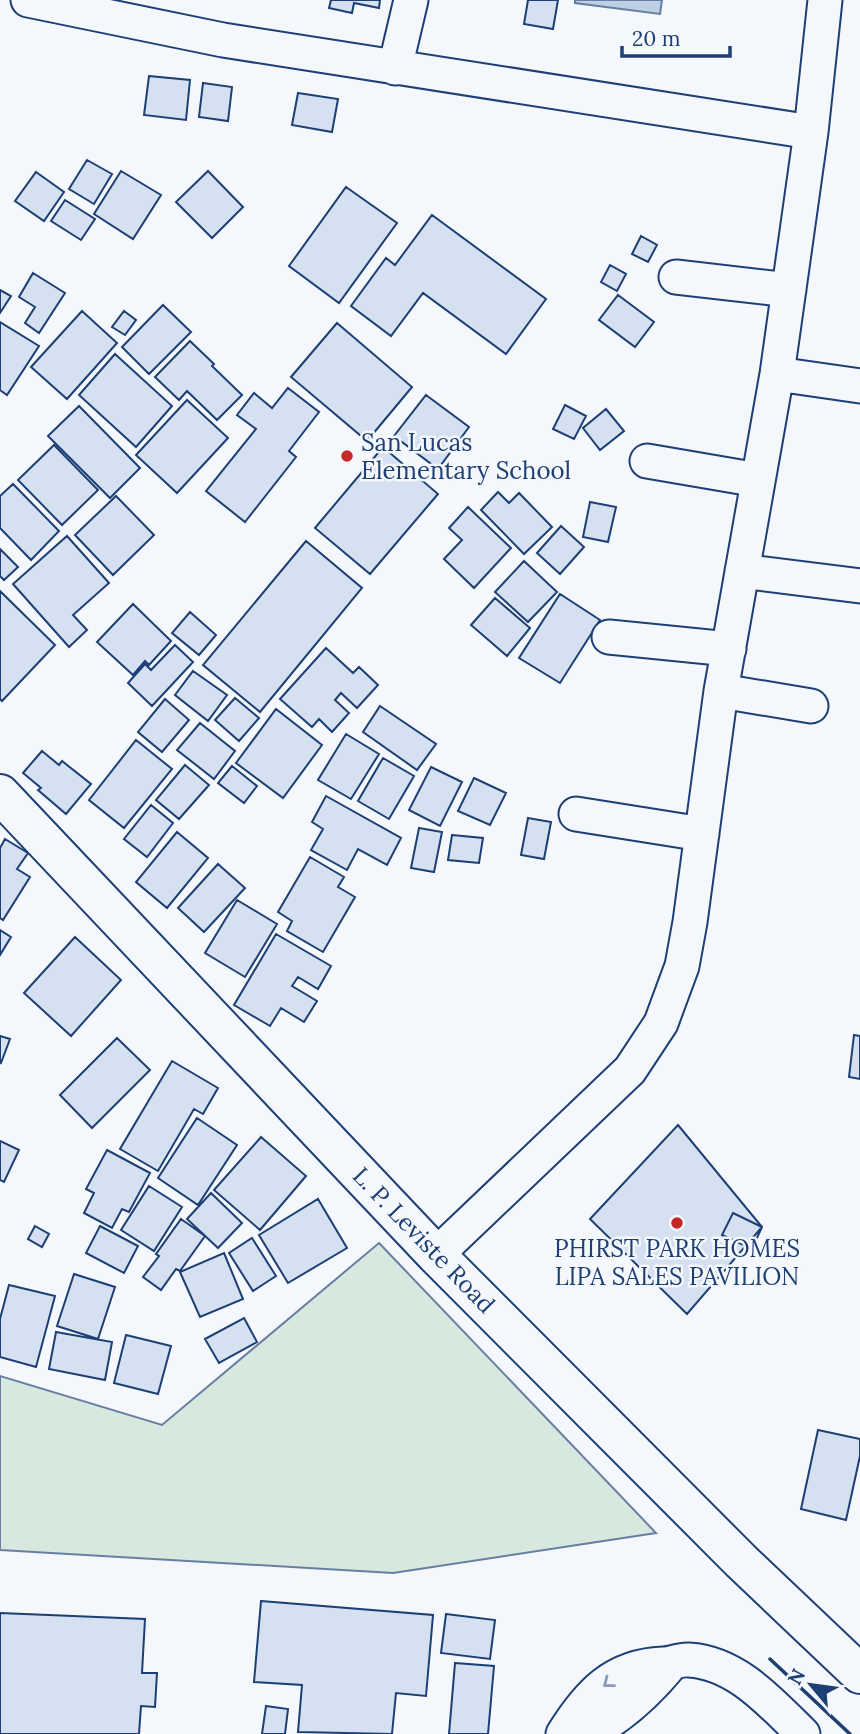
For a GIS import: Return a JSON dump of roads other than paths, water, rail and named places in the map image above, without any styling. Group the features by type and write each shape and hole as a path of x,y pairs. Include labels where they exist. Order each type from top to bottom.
{"main road":[{"name":"L. P. Leviste Road","path":"0,794 436,1255 741,1561 860,1674"}],"street":[{"path":"28,0 223,40 811,132"},
{"path":"395,68 411,0"},
{"path":"436,1255 630,1070 661,1023 682,966 721,691 777,374 811,132 825,0"},
{"path":"676,277 789,290"},
{"path":"777,374 860,386"},
{"path":"647,461 758,480"},
{"path":"742,571 860,586"},
{"path":"609,637 729,649"},
{"path":"721,691 811,706"},
{"path":"576,814 702,834"},
{"path":"563,1734 587,1699 622,1672 646,1665 671,1664 685,1660 698,1661 737,1675 803,1734"},
{"path":"587,1734 606,1724 648,1690 671,1664"}],"water":[{"path":"575,0 662,0 660,14 575,3"}],"place":[{"name":"San Lucas Elementary School","path":"347,456"},
{"name":"PHIRST PARK HOMES LIPA SALES PAVILION","path":"677,1223"}]}
